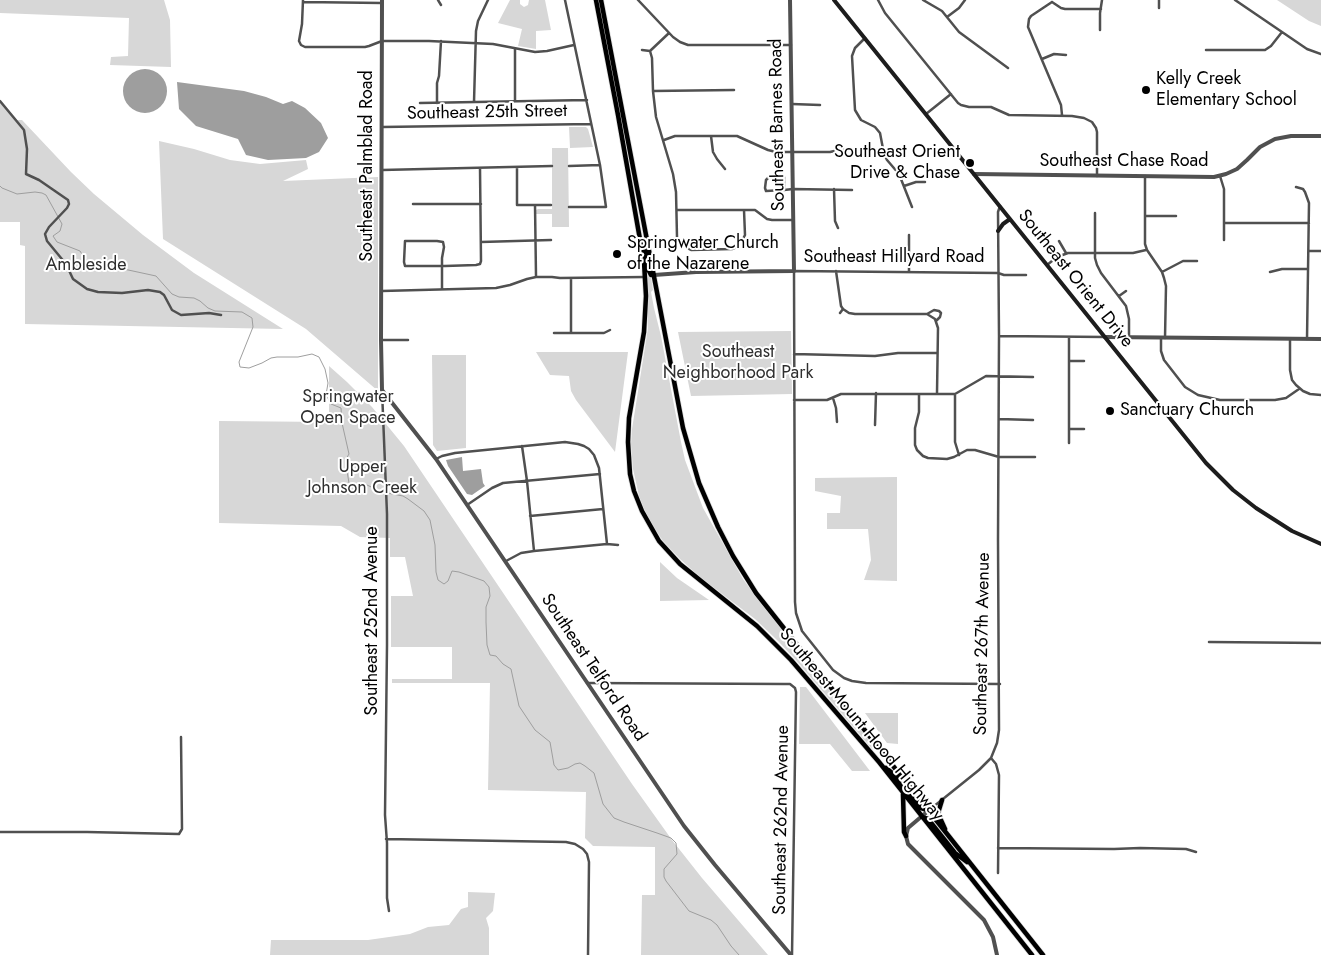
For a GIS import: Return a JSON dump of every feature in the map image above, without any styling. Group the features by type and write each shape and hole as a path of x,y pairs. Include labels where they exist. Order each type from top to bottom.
{"highway":[{"name":"Southeast Mount Hood Highway","path":"596,0 639,233 645,277 646,308 644,332 629,418 628,442 630,474 642,511 655,535 670,554 693,576 774,641 791,660 879,762 1032,955"},
{"name":"Southeast Mount Hood Highway","path":"601,0 688,446 706,500 727,546 756,593 1043,955"},
{"path":"639,233 643,241 649,271 651,275 654,275"},
{"path":"879,762 896,776 921,808 928,811"},
{"path":"903,792 904,832 906,836"},
{"path":"942,800 938,809 938,815 951,839"},
{"path":"921,816 928,819 955,853 972,866"}],"main road":[{"name":"Southeast Orient Drive","path":"834,0 1200,456 1221,479 1266,516 1292,531 1321,544"},
{"path":"998,231 1010,219"}],"street":[{"path":"438,0 440,5"},
{"path":"474,102 475,43 478,21 488,0"},
{"path":"564,0 592,124 606,207 569,207"},
{"path":"638,0 669,33 688,46 791,44"},
{"name":"Southeast Barnes Road","path":"790,0 794,400"},
{"path":"878,0 885,13 958,103 965,106 995,108 1009,115 1062,115 1089,120 1094,125 1096,132 1097,176"},
{"path":"924,0 942,12 959,32 1008,68"},
{"path":"947,17 959,8 965,0"},
{"path":"1100,30 1102,0"},
{"path":"1159,0 1159,8"},
{"path":"1235,0 1307,49 1321,54"},
{"path":"382,1 303,1 302,24 298,40 305,47 364,47 382,41 440,41 493,44 535,52 574,45"},
{"name":"Southeast Palmblad Road","path":"381,332 382,1"},
{"path":"1062,115 1061,105 1028,30 1028,23 1031,16 1052,1 1065,9 1101,9"},
{"path":"1206,50 1265,50 1272,46 1282,32"},
{"path":"650,51 669,33"},
{"path":"865,38 853,52 854,106 856,114 861,120 878,130 882,137 882,149 887,160 898,171 912,207"},
{"path":"437,103 440,41"},
{"path":"515,49 516,101"},
{"path":"642,50 650,51"},
{"path":"650,51 656,117 664,140 676,192 677,237 687,248 698,250 732,249 740,245 745,235 744,210"},
{"path":"1042,59 1054,54 1066,55"},
{"path":"653,90 734,90"},
{"path":"926,114 951,94"},
{"path":"420,103 587,100"},
{"path":"0,101 24,130 27,149 26,174 68,200 69,204 64,211 47,229 46,237 49,244 66,264 76,282 98,292 122,293 148,290 160,292 164,295 172,310 181,315 209,313 221,315"},
{"path":"792,104 820,105"},
{"name":"Southeast 25th Street","path":"382,127 592,124"},
{"path":"664,140 675,136 737,136 772,151 830,152 843,149 882,149"},
{"path":"711,136 713,152 725,169"},
{"name":"Southeast Chase Road","path":"974,174 1220,176 1237,168 1260,147 1275,139 1291,136 1321,136"},
{"path":"569,166 600,165"},
{"path":"382,170 552,166"},
{"path":"517,167 517,205 551,205"},
{"path":"442,290 442,266 444,247 443,242 405,242 405,266 442,266 480,264 480,168"},
{"path":"784,190 784,176 769,177 766,180 766,191 784,190 793,189 852,190"},
{"path":"1145,176 1145,244 1162,272 1166,286 1161,351 1164,360 1185,387 1198,395 1220,400 1275,400 1286,398 1299,389"},
{"path":"1220,176 1224,190 1224,240"},
{"path":"904,186 916,182 925,182"},
{"path":"1296,186 1303,189 1309,199 1307,339"},
{"path":"834,189 835,221 838,228"},
{"path":"413,204 480,204"},
{"path":"535,205 536,277"},
{"name":"Southeast 267th Avenue","path":"998,873 999,775 996,764 991,758 997,743 999,730 1000,684 998,212 1000,206"},
{"path":"677,210 755,210 767,219 793,220"},
{"path":"1095,213 1096,263 1098,269 1128,310 1128,338"},
{"path":"1145,216 1176,216"},
{"path":"1224,222 1309,223"},
{"path":"909,235 909,272"},
{"path":"481,242 552,240"},
{"path":"1059,241 1066,253"},
{"path":"1046,265 1066,253 1133,253 1147,250"},
{"path":"1309,252 1321,251"},
{"path":"1162,272 1183,261 1197,261"},
{"path":"1270,272 1282,269 1308,270"},
{"path":"836,271 841,306 849,313 927,314 934,310 940,313 940,317 936,321"},
{"name":"Southeast Hillyard Road","path":"654,275 696,272 836,271 1026,274"},
{"path":"382,291 496,288 536,277 645,277"},
{"path":"571,278 571,333"},
{"path":"1119,296 1126,291"},
{"path":"840,313 843,309"},
{"path":"927,314 936,321 938,328 938,393"},
{"path":"554,333 604,333 610,330"},
{"name":"Southeast 252nd Avenue","path":"381,332 386,488 388,645 385,815 389,911"},
{"path":"999,336 1321,339"},
{"path":"1069,337 1069,443"},
{"path":"1290,339 1290,374 1292,380 1299,389 1310,394 1321,395"},
{"path":"381,340 408,340"},
{"path":"794,354 874,356 898,353 937,353"},
{"path":"1069,362 1084,362"},
{"path":"1000,684 852,682 833,670 802,631 796,613 794,400 823,400 841,394 955,394 983,377 1033,377"},
{"name":"Southeast Telford Road","path":"382,390 436,459 684,826 792,955"},
{"path":"876,393 876,426"},
{"path":"919,394 915,446 920,454 928,458 947,459 967,450 975,450 999,456 1035,457"},
{"path":"955,394 955,442 958,455"},
{"path":"832,398 836,408 836,422"},
{"path":"999,419 1033,420"},
{"path":"1069,429 1084,429"},
{"path":"436,459 454,453 566,442 578,444 589,449 598,461 607,544"},
{"path":"522,446 534,551"},
{"path":"467,505 497,485 600,474"},
{"path":"530,516 603,509"},
{"path":"506,561 522,553 534,551 607,544 618,545"},
{"path":"1209,642 1321,643"},
{"name":"Southeast 262nd Avenue","path":"587,684 784,684 793,686 796,692 792,955"},
{"path":"0,832 179,834 182,829 181,737"},
{"path":"991,758 980,770 910,825 906,836 912,849 974,908 984,920 993,936 997,955"},
{"path":"386,839 566,842 576,844 587,854 589,862 588,955"},
{"path":"998,848 1140,848 1186,849 1196,852"}],"green space":[{"path":"0,0 164,0 170,20 171,67 110,65 111,57 128,56 129,18 0,13"},
{"path":"510,0 520,0 520,4 524,7 528,5 529,0 545,0 551,30 536,31 536,49 518,46 522,29 498,23"},
{"path":"1277,0 1321,0 1321,26 1309,21"},
{"name":"Ambleside","path":"0,100 17,120 22,120 94,194 143,235 194,273 283,329 25,324 25,246 20,245 20,222 0,222"},
{"path":"569,127 586,127 593,147 570,148"},
{"path":"159,141 230,160 260,164 306,160 308,169 283,181 378,177 378,391 306,329 163,239"},
{"path":"552,148 568,148 569,227 552,227 552,214 536,214 538,209 552,209"},
{"path":"648,276 651,277 653,290 651,292 685,460 703,508 743,579 875,748 873,750 778,641 755,619 701,578 680,559 663,541 645,511 639,496 633,469 631,444 648,328"},
{"name":"Southeast Neighborhood Park","path":"791,331 792,394 691,396 678,332"},
{"path":"536,352 628,352 615,452 576,400 571,391 569,376 550,375"},
{"path":"432,355 466,355 466,448 437,451 433,445"},
{"name":"Upper Johnson Creek","path":"329,366 372,407 404,446 632,784 672,840 768,955 641,955 642,895 655,895 655,847 593,846 585,838 586,792 488,790 490,683 392,683 392,679 452,679 452,647 391,647 391,596 413,596 405,557 390,557 390,538 360,537 341,526 219,523 219,421 329,422"},
{"path":"897,477 897,581 864,580 871,560 868,529 827,529 827,513 840,513 841,496 815,491 815,478"},
{"path":"660,562 677,578 709,600 660,601"},
{"path":"800,687 806,687 870,771 852,771 830,744 799,744"},
{"path":"865,713 898,713 898,744 887,743"},
{"path":"468,892 495,893 493,911 486,918 489,928 489,955 270,955 271,940 368,940 410,934 428,927 449,925 461,909 468,907"}],"shaded area":[{"path":"149,69 161,75 166,82 166,100 161,107 154,112 141,113 133,110 126,103 123,87 126,79 133,72"},
{"path":"177,82 244,91 283,104 292,101 305,108 321,123 328,138 319,152 306,158 268,160 246,155 238,139 196,126 179,109"},
{"path":"462,457 463,471 481,469 485,486 472,495 467,494 446,460"}],"waterway":[{"path":"0,186 17,194 35,192 46,195 62,224 60,231 53,236 57,242 80,251 90,263 156,276 172,294 179,297 194,298 215,311 242,312 252,318 253,327 239,362 240,367 249,368 277,357 298,357 312,354 319,357 325,369 328,383 326,395 331,404 341,408 342,423 349,454 346,459 349,483 357,486 367,485 382,492 403,496 424,511 430,520 435,545 438,580 444,584 448,581 452,571 484,581 489,587 490,596 486,607 486,622 487,645 490,655 496,656 511,669 519,706 535,730 550,742 554,765 558,770 580,763 585,766 594,773 603,804 614,818 671,838 676,843 677,854 664,869 666,881 689,911 711,920 717,925 739,955"}],"place":[{"name":"Kelly Creek Elementary School","path":"1146,90"},
{"name":"Southeast Orient Drive & Chase","path":"970,163"},
{"name":"Springwater Church of the Nazarene","path":"617,254"},
{"name":"Sanctuary Church","path":"1110,411"}],"park label":[{"name":"Springwater Open Space","path":"348,408"}]}
